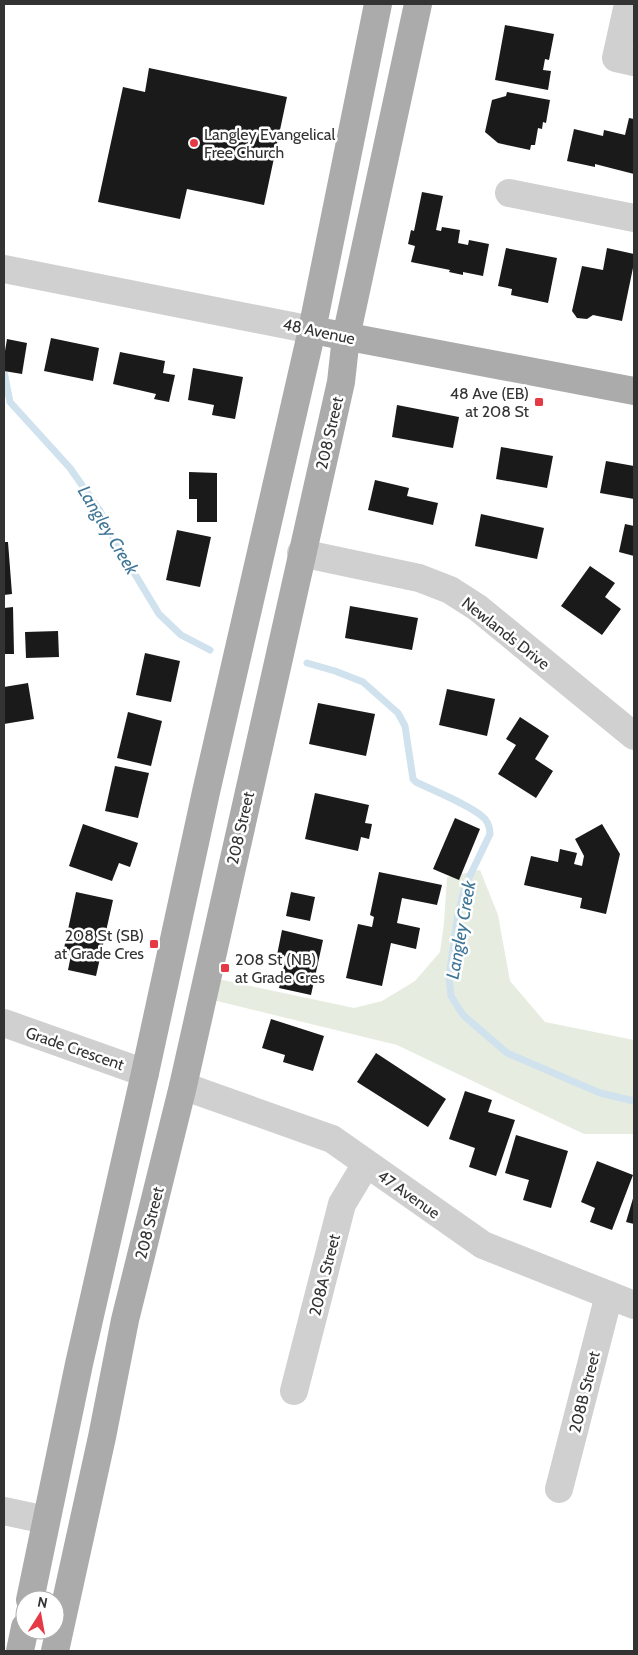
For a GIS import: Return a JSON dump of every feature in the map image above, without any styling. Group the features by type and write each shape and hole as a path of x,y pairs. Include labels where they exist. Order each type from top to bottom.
{"main road":[{"path":"32,1590 79,1364 206,792 312,330 378,4"},
{"name":"208 Street","path":"55,1651 102,1437 125,1320 183,1086 341,382 346,338 418,4"},
{"name":"48 Avenue","path":"312,330 346,338 634,391"},
{"path":"183,1086 168,1057 190,957 206,792"},
{"path":"125,1320 132,1210 154,1115 145,1073"},
{"path":"46,1520 64,1510 79,1486 102,1437"}],"street":[{"path":"625,60 628,4"},
{"path":"509,193 634,218"},
{"name":"48 Avenue","path":"4,269 312,330"},
{"name":"Newlands Drive","path":"301,554 419,578 450,590 478,608 634,736"},
{"name":"Grade Crescent","path":"4,1023 145,1073"},
{"name":"47 Avenue","path":"183,1086 332,1139 483,1246 634,1305"},
{"name":"208A Street","path":"294,1391 342,1204 366,1164"},
{"name":"208B Street","path":"559,1488 609,1295"},
{"path":"4,1511 46,1520"}],"shaded area":[{"path":"480,870 498,915 510,981 545,1022 634,1040 634,1134 584,1134 397,1045 213,1000 218,979 354,1008 382,1001 415,981 440,952 447,877"}],"building":[{"path":"505,25 554,34 549,60 545,59 543,70 551,71 548,90 495,80"},
{"name":"Langley Evangelical Free Church","path":"149,68 287,97 264,205 187,189 180,219 98,202 123,87 145,92"},
{"path":"507,92 550,100 546,123 543,122 542,129 538,128 535,145 531,145 530,150 498,143 485,132 492,100 506,96"},
{"path":"629,118 634,119 634,174 595,164 595,167 567,161 574,129 603,136 604,130 625,135"},
{"path":"422,192 443,196 436,230 441,231 442,227 460,230 458,243 468,245 469,240 489,244 483,276 463,272 463,275 449,272 450,270 411,262 415,246 408,244 411,230 414,231"},
{"path":"506,248 557,258 548,303 511,295 512,289 498,286"},
{"path":"607,248 634,254 634,263 622,321 593,315 587,319 577,318 572,311 582,266 603,270"},
{"path":"51,338 99,348 93,381 44,371"},
{"path":"7,339 27,343 22,374 4,371"},
{"path":"120,352 165,361 163,373 175,375 169,402 154,399 156,394 113,384"},
{"path":"193,368 243,377 235,419 212,415 214,405 188,400"},
{"path":"397,405 459,417 453,448 392,437"},
{"path":"501,447 553,456 547,488 496,479"},
{"path":"606,461 634,466 634,499 600,493"},
{"path":"189,472 217,473 217,522 197,522 197,499 189,499"},
{"path":"375,480 409,488 407,496 438,503 433,525 368,510"},
{"path":"481,514 544,528 537,559 475,546"},
{"path":"625,524 634,526 634,556 619,552"},
{"path":"177,530 211,537 200,587 166,580"},
{"path":"4,542 8,542 12,594 4,595"},
{"path":"590,566 615,583 605,597 621,609 602,635 561,606"},
{"path":"350,606 418,618 412,650 345,638"},
{"path":"13,607 14,654 4,654 4,608"},
{"path":"58,631 59,657 26,658 25,632"},
{"path":"145,653 180,661 171,702 136,695"},
{"path":"28,683 34,719 4,724 4,687"},
{"path":"447,689 495,699 487,736 439,725"},
{"path":"318,703 375,714 366,756 309,744"},
{"path":"128,712 162,721 151,766 117,758"},
{"path":"520,717 549,736 535,759 553,771 536,798 498,774 516,745 506,739"},
{"path":"115,766 149,773 138,818 105,811"},
{"path":"315,793 369,805 365,823 372,824 369,839 361,837 358,851 305,839"},
{"path":"455,818 480,829 459,880 433,869"},
{"path":"83,824 138,843 130,867 119,863 112,881 69,866"},
{"path":"602,824 620,854 606,914 580,908 582,898 524,885 531,856 558,862 560,849 577,853 574,864 582,866 584,856 575,839"},
{"path":"379,872 442,885 437,905 402,898 397,923 420,928 416,949 391,943 382,986 346,978 358,924 372,927 374,917 370,915"},
{"path":"76,892 113,900 96,976 68,970 71,955 63,953"},
{"path":"291,892 315,897 310,921 286,916"},
{"path":"282,930 323,940 311,995 279,988 286,957 277,955"},
{"path":"271,1019 324,1036 313,1071 283,1062 285,1055 262,1048"},
{"path":"376,1053 446,1099 428,1127 357,1082"},
{"path":"465,1091 492,1100 488,1112 515,1120 496,1176 469,1167 475,1148 449,1139"},
{"path":"516,1135 568,1151 551,1208 523,1200 529,1180 505,1173"},
{"path":"597,1161 633,1175 612,1230 590,1222 595,1208 581,1202"},
{"path":"634,1195 634,1224 626,1222"}],"waterway":[{"name":"Langley Creek","path":"4,372 10,402 70,468 100,511 113,538 159,614 181,635 210,650"},
{"name":"Langley Creek","path":"307,663 363,682 398,713 405,726 413,779 472,809 480,814 488,824 490,834 465,886 458,914 449,977 451,996 463,1015 507,1053 600,1093 634,1101"}],"place":[{"name":"Langley Evangelical Free Church","path":"194,143"},
{"name":"48 Ave (EB) at 208 St","path":"539,402"},
{"name":"208 St (SB) at Grade Cres","path":"154,944"},
{"name":"208 St (NB) at Grade Cres","path":"225,968"}]}
